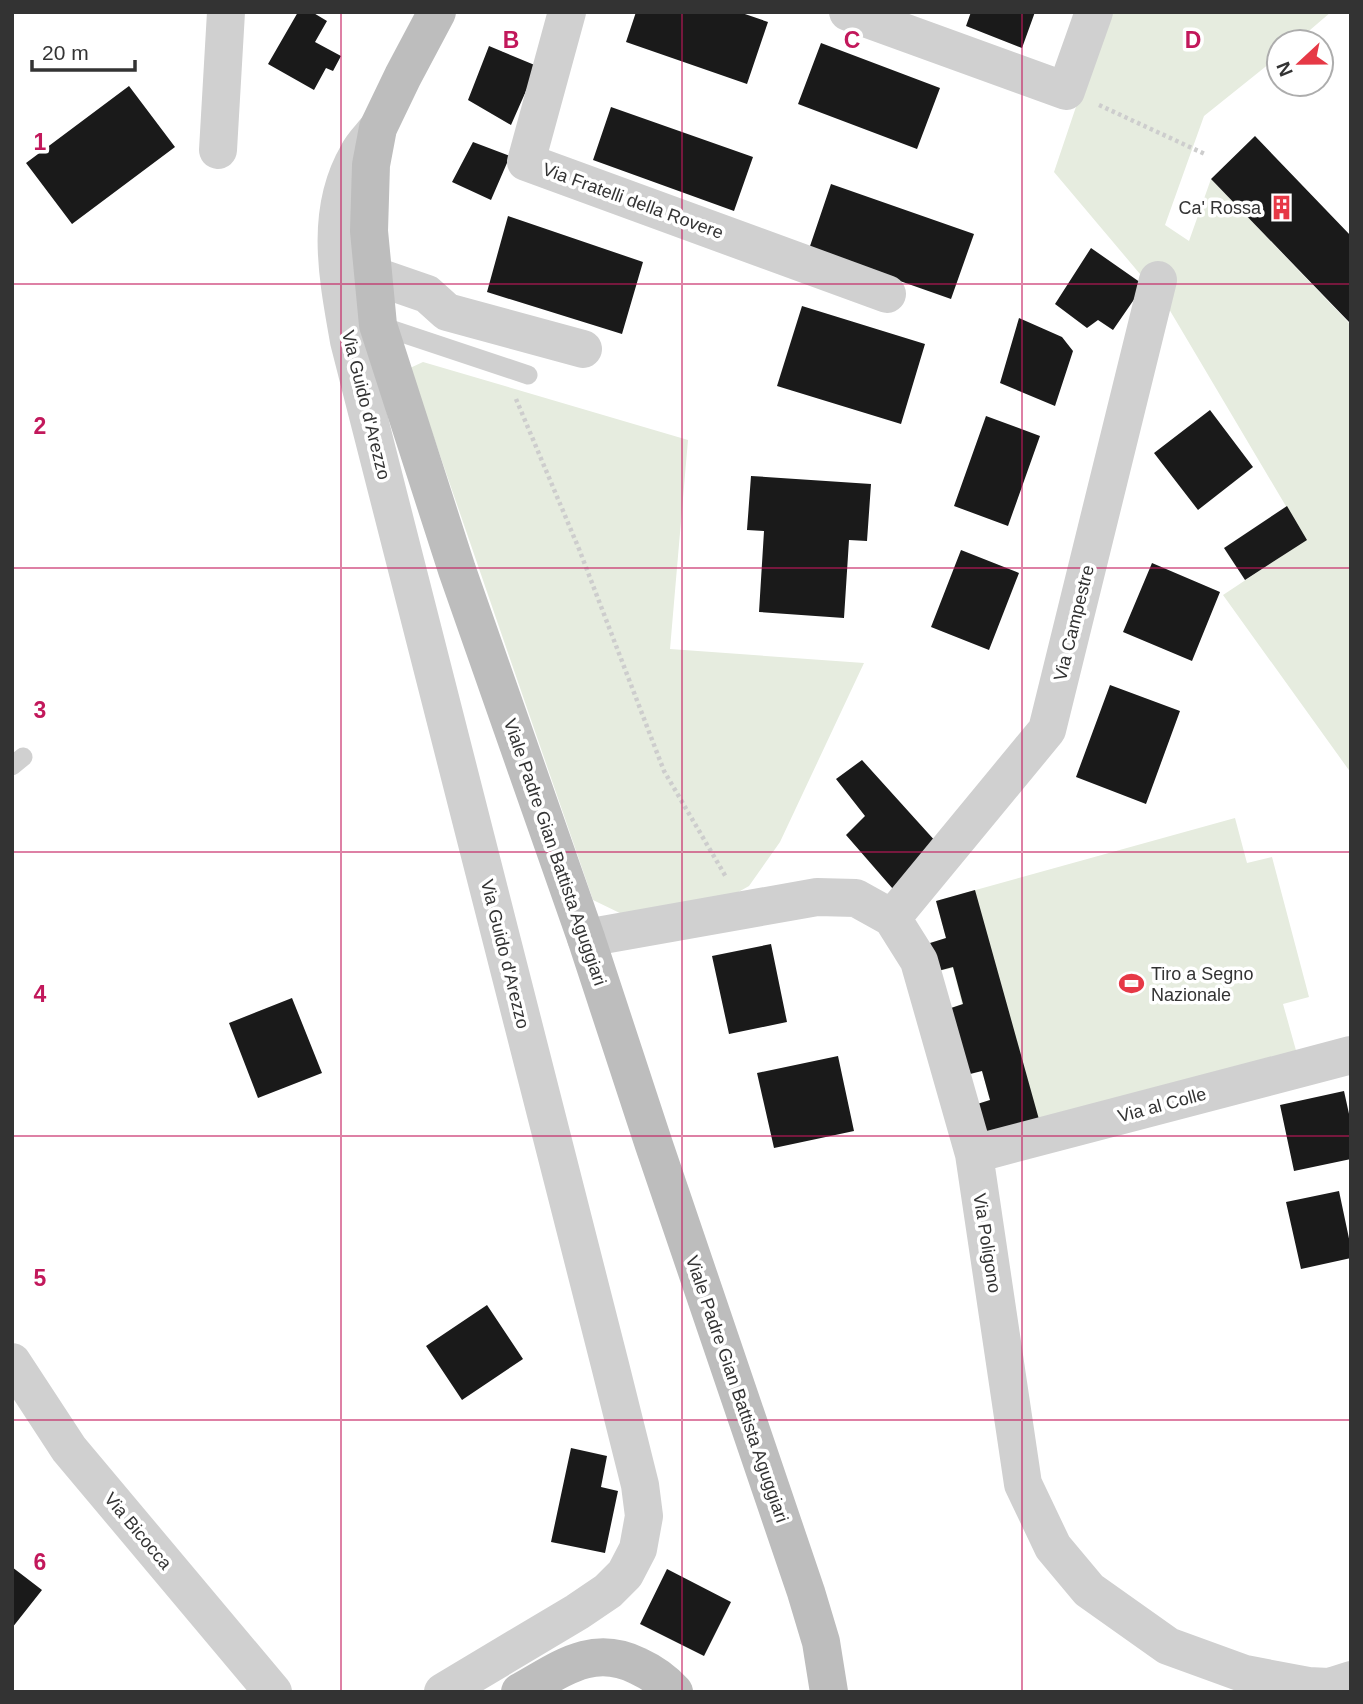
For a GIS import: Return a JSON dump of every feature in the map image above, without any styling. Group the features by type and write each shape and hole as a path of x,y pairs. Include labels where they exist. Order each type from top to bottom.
{"main road":[{"name":"Viale Padre Gian Battista Aguggiari","path":"437,12 402,76 378,128 371,165 369,231 378,325 457,570 586,938 806,1592 821,1642 829,1692"},
{"path":"520,1692 569,1665 590,1657 610,1656 648,1671 674,1692"}],"street":[{"path":"218,150 226,12"},
{"name":"Via Fratelli della Rovere","path":"567,12 526,162 887,294"},
{"path":"848,12 1066,91 1094,12"},
{"name":"Via Guido d'Arezzo","path":"378,128 359,151 347,175 338,205 335,243 349,341 610,1365 644,1516 638,1549 625,1574 608,1591 443,1692"},
{"path":"372,275 427,294 447,312 583,349"},
{"name":"Via Campestre","path":"892,918 1047,730 1158,280"},
{"name":"Via Poligono","path":"586,938 817,897 856,898 892,918 919,961 974,1154 1023,1484 1053,1547 1089,1590 1168,1646 1245,1674 1308,1686 1329,1687 1351,1680"},
{"name":"Via al Colle","path":"974,1154 1351,1055"},
{"name":"Via Bicocca","path":"12,1362 69,1449 273,1692"}],"lane":[{"path":"378,325 528,375"}],"path":[{"path":"1066,91 1207,155"},
{"path":"502,366 579,549 664,771 746,911"}],"shaded area":[{"path":"1108,12 1331,12 1312,28 1265,28 1265,67 1204,116 1165,225 1189,241 1211,179 1351,325 1351,773 1223,595 1306,540 1169,309 1174,286 1140,274 1054,172"},
{"path":"423,362 688,440 670,649 864,663 780,842 749,886 726,899 626,916 593,900 410,368"},
{"name":"Tiro a Segno Nazionale","path":"1235,818 1247,863 1272,857 1309,997 1283,1004 1297,1054 983,1139 974,1105 990,1100 982,1071 948,1009 962,1004 953,968 938,971 930,943 946,938 936,901"}],"building":[{"path":"298,12 312,12 327,21 315,42 341,56 333,71 326,68 314,90 268,64"},
{"path":"636,12 739,12 768,22 747,84 626,42"},
{"path":"971,12 1035,12 1022,48 966,26"},
{"path":"821,43 940,88 917,149 798,104"},
{"path":"489,46 537,66 511,125 468,100"},
{"path":"129,86 175,147 72,224 26,163"},
{"path":"611,107 753,157 734,211 593,160"},
{"name":"Ca' Rossa","path":"1255,136 1351,236 1351,324 1211,179"},
{"path":"473,142 510,156 491,200 452,182"},
{"path":"831,184 974,234 951,299 809,249"},
{"path":"508,216 643,262 622,334 487,292"},
{"path":"1091,248 1144,285 1113,330 1098,320 1087,328 1055,304"},
{"path":"802,306 925,344 901,424 777,386"},
{"path":"1019,318 1062,337 1073,351 1055,406 1000,383"},
{"path":"1210,410 1253,467 1198,510 1154,453"},
{"path":"986,416 1040,436 1008,526 954,506"},
{"path":"751,476 871,484 867,541 849,540 844,618 759,612 764,531 747,530"},
{"path":"1287,506 1307,540 1245,580 1224,548"},
{"path":"961,550 1019,573 989,650 931,627"},
{"path":"1152,563 1220,592 1192,661 1123,632"},
{"path":"1110,685 1180,711 1146,804 1076,777"},
{"path":"862,760 937,843 893,889 846,835 865,816 836,779"},
{"path":"975,890 1040,1123 983,1139 974,1105 990,1100 982,1071 966,1075 948,1009 963,1004 953,967 938,971 930,943 946,938 936,901"},
{"path":"771,944 787,1022 729,1034 712,956"},
{"path":"292,998 322,1073 258,1098 229,1023"},
{"path":"838,1056 854,1131 774,1148 757,1073"},
{"path":"1344,1091 1351,1123 1351,1159 1294,1171 1280,1105"},
{"path":"1339,1191 1351,1258 1301,1269 1286,1202"},
{"path":"487,1305 523,1359 462,1400 426,1346"},
{"path":"571,1448 607,1456 601,1487 618,1491 605,1553 551,1542"},
{"path":"12,1567 42,1590 12,1628"},
{"path":"667,1569 731,1602 704,1656 640,1624"}],"place":[{"name":"Ca' Rossa","path":"1281,208"},
{"name":"Tiro a Segno Nazionale","path":"1131,984"}]}
